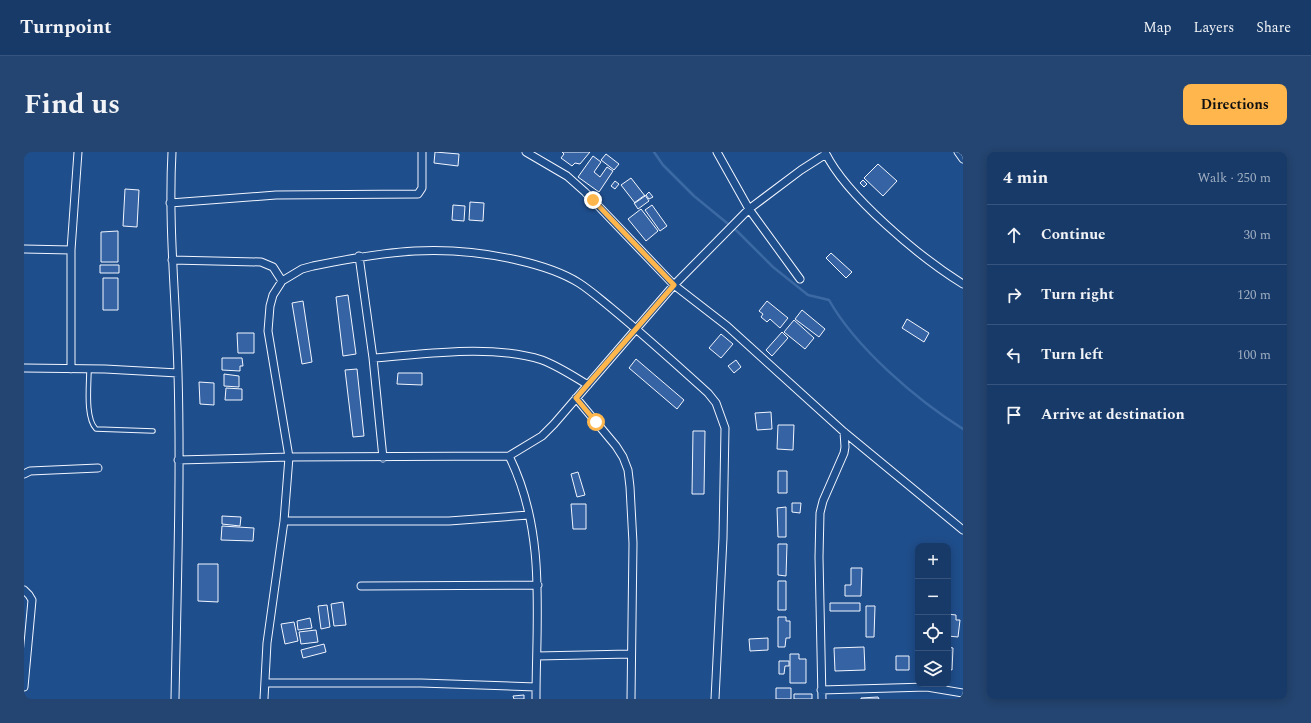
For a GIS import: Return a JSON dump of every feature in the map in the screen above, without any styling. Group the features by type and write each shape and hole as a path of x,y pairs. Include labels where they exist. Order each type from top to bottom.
{"street":[{"path":"71,369 71,250 78,152"},
{"path":"172,152 170,203 178,373 178,460 180,495 174,699"},
{"path":"170,203 276,195 418,194 422,188 422,152"},
{"path":"526,152 567,176 585,192 674,285 727,326 844,432 963,530"},
{"path":"717,152 749,209 800,279"},
{"path":"958,152 963,160"},
{"path":"178,460 289,457 383,458 510,456 542,436 554,424 674,285 749,209 826,153 852,190 887,226 963,284"},
{"path":"24,249 71,250"},
{"path":"264,699 267,643 284,521 289,457 268,331 270,306 273,295 282,281 302,269 359,256 425,249 454,250 500,256 538,265 563,274 581,284 636,328 708,393 716,403 725,428 724,538 715,699"},
{"path":"359,256 373,358 383,458"},
{"path":"172,260 261,262 273,267 282,281"},
{"path":"373,358 459,352 507,353 543,361 588,385"},
{"path":"24,368 178,373"},
{"path":"576,398 624,457 628,470 633,543 630,654 631,699"},
{"path":"822,699 820,514 822,502 844,453 844,432"},
{"path":"510,456 523,489 534,542 538,584 536,699"},
{"path":"24,474 30,471 98,468"},
{"path":"284,521 449,521 529,515"},
{"path":"361,586 538,584"},
{"path":"24,590 32,600 24,687"},
{"path":"537,656 630,654"},
{"path":"265,683 421,683 536,687"},
{"path":"821,690 927,687 963,693"}],"lane":[{"path":"89,369 89,417 92,425 96,429 153,431"}],"building":[{"path":"435,152 459,154 458,166 434,163"},
{"path":"562,152 590,152 580,164 575,163 572,166 561,158 564,154"},
{"path":"606,154 619,164 614,170 601,160"},
{"path":"593,156 601,162 594,172 600,177 607,167 613,171 599,192 578,177"},
{"path":"878,164 897,181 883,196 864,178"},
{"path":"631,178 645,196 635,203 621,185"},
{"path":"863,180 867,184 864,187 860,183"},
{"path":"615,181 619,184 615,189 611,186"},
{"path":"125,189 139,190 137,227 123,226"},
{"path":"649,192 653,197 649,199 646,195"},
{"path":"645,195 649,201 638,209 634,203"},
{"path":"470,202 484,203 483,221 469,220"},
{"path":"453,205 465,206 464,221 452,220"},
{"path":"652,205 667,226 660,231 645,210"},
{"path":"641,209 658,231 646,241 628,219"},
{"path":"118,231 118,262 101,262 101,232"},
{"path":"831,253 852,272 846,278 826,258"},
{"path":"100,265 119,265 119,273 100,273"},
{"path":"103,278 118,278 118,310 103,310"},
{"path":"348,295 356,354 343,356 336,297"},
{"path":"303,301 312,362 302,364 292,303"},
{"path":"767,301 788,318 780,328 770,319 767,322 761,317 763,314 759,311"},
{"path":"802,310 825,329 819,337 795,319"},
{"path":"907,319 929,333 924,342 902,328"},
{"path":"794,320 814,338 805,349 784,332"},
{"path":"782,332 788,338 772,356 766,350"},
{"path":"237,333 254,333 254,353 238,353"},
{"path":"721,334 733,344 721,358 709,348"},
{"path":"222,358 242,358 243,366 240,366 240,371 222,370"},
{"path":"636,359 684,400 677,409 629,368"},
{"path":"736,360 741,367 734,373 728,366"},
{"path":"357,369 364,436 353,437 345,370"},
{"path":"398,373 422,373 422,385 397,384"},
{"path":"224,374 239,376 239,387 224,386"},
{"path":"199,382 214,383 214,405 200,404"},
{"path":"226,388 242,389 242,400 225,400"},
{"path":"771,412 772,429 757,430 755,413"},
{"path":"778,425 794,425 793,450 777,449"},
{"path":"693,431 705,431 704,494 692,494"},
{"path":"778,471 787,471 787,493 778,493"},
{"path":"578,472 585,495 577,497 571,474"},
{"path":"792,503 801,503 800,513 792,512"},
{"path":"571,504 586,504 586,529 573,529"},
{"path":"786,507 786,537 778,537 777,508"},
{"path":"222,516 241,517 240,526 222,524"},
{"path":"222,526 254,528 253,541 221,540"},
{"path":"778,544 787,544 786,576 778,575"},
{"path":"198,564 218,564 218,602 198,601"},
{"path":"851,568 862,568 861,596 845,596 845,585 851,585"},
{"path":"778,581 786,581 786,610 778,610"},
{"path":"343,602 346,625 334,626 331,604"},
{"path":"830,603 860,603 860,611 830,611"},
{"path":"327,605 330,627 321,629 318,606"},
{"path":"866,606 875,606 874,637 866,637"},
{"path":"951,614 956,615 956,620 960,620 958,637 951,636"},
{"path":"778,617 786,617 786,621 790,621 790,638 786,638 785,647 778,647"},
{"path":"310,618 312,628 298,630 297,621"},
{"path":"294,622 298,641 285,644 281,624"},
{"path":"316,630 318,642 301,644 299,632"},
{"path":"768,638 768,650 750,651 749,639"},
{"path":"324,644 326,652 303,658 301,650"},
{"path":"864,647 865,670 835,671 834,648"},
{"path":"951,648 953,648 951,670"},
{"path":"790,654 799,654 799,659 806,659 806,683 790,683"},
{"path":"896,656 909,656 909,670 896,670"},
{"path":"779,661 789,661 789,666 785,666 784,674 779,674"},
{"path":"776,688 791,688 791,699 776,699"},
{"path":"794,694 812,694 812,699 794,699"},
{"path":"524,695 524,699 514,699 513,696"},
{"path":"878,697 879,699 861,699 861,698"}],"waterway":[{"path":"654,152 663,165 694,196 738,232 773,267 808,295 829,300 855,336 889,372 926,403 963,429"}],"route":[{"path":"593,200 614,224 674,285 576,398 596,422"}]}
